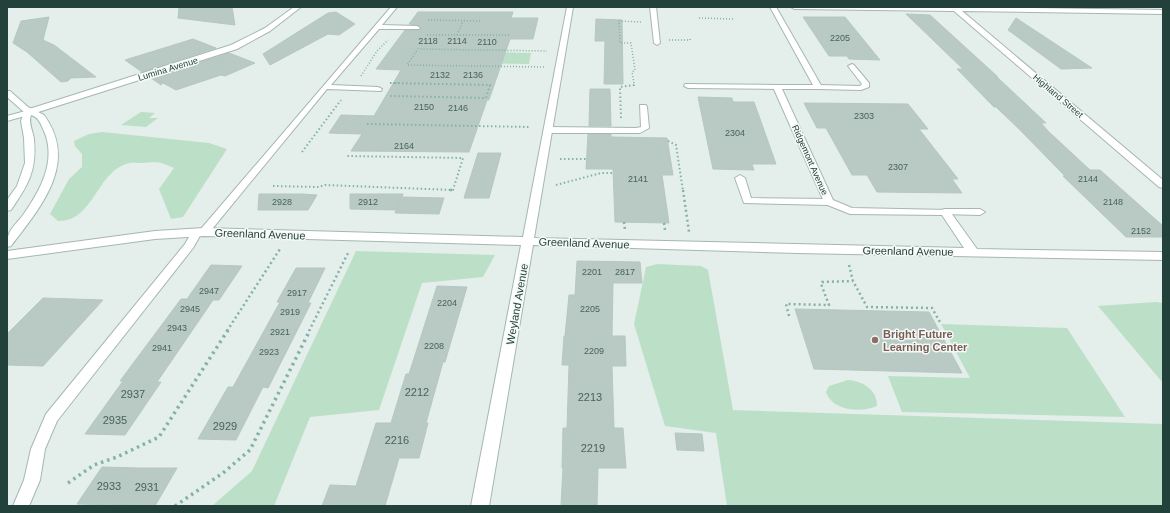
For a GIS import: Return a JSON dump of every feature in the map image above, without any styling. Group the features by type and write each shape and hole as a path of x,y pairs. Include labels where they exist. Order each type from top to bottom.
{"street":[{"name":"Lumina Avenue","path":"29,112 234,47 275,26 298,7"},
{"name":"Weyland Avenue","path":"480,506 570,7"},
{"path":"773,7 818,87 777,87"},
{"path":"794,7 1163,12"},
{"name":"Highland Street","path":"954,8 1163,185"},
{"name":"Ridgemont Avenue","path":"777,87 829,202 850,211 944,212"},
{"path":"7,93 29,112 38,114 49,130 54,144 54,160 48,180 29,214 7,243"},
{"path":"7,208 22,186 30,163 29,138 25,121 29,112"},
{"path":"944,212 973,252"},
{"name":"Greenland Avenue","path":"7,255 155,235 201,232 1163,256"}],"lane":[{"path":"21,506 32,480 38,449 51,418 189,246 394,7"},
{"path":"653,7 657,43"},
{"path":"377,27 417,28"},
{"path":"818,87 861,88 866,85 852,66"},
{"path":"688,86 777,87"},
{"path":"325,87 378,89"},
{"path":"548,130 637,131 644,128 643,107"},
{"path":"7,119 29,112"},
{"path":"740,178 747,201 829,202"},
{"path":"944,212 980,212"}],"path":[{"path":"699,18 734,19"},
{"path":"421,20 482,21"},
{"path":"457,35 463,21"},
{"path":"621,122 620,87 634,85 632,72 635,70 631,43 620,43 619,21 646,22"},
{"path":"423,34 509,36"},
{"path":"668,40 690,40 690,38"},
{"path":"358,80 377,52 389,39"},
{"path":"544,67 407,65 418,48 547,51"},
{"path":"388,96 486,98 490,85 390,83"},
{"path":"302,152 342,98"},
{"path":"367,124 530,127"},
{"path":"668,141 676,145 689,234"},
{"path":"273,186 397,186 410,189 453,190 463,158 346,156"},
{"path":"560,159 586,159"},
{"path":"556,185 601,173 613,173"},
{"path":"68,483 94,465 117,458 160,437 280,249"},
{"path":"175,506 223,473 250,450 350,251"},
{"path":"846,261 853,281 867,307 932,308 941,324"},
{"path":"789,316 786,304 829,305 822,282 853,281"}],"green space":[{"path":"478,52 531,53 529,64 473,63"},
{"path":"141,112 155,113 149,118 158,118 146,127 121,125"},
{"path":"102,132 209,143 227,149 183,217 171,219 159,189 174,168 158,162 151,162 126,164 116,169 79,214 70,219 58,221 50,214 69,179 82,167 82,154 75,146 74,141 89,134"},
{"path":"356,251 495,255 483,277 422,283 379,410 310,417 274,506 212,506 252,471"},
{"path":"657,264 701,266 708,270 733,410 1163,424 1163,506 727,506 716,433 665,426 634,324 646,267"},
{"path":"1156,302 1163,303 1163,383 1098,306"},
{"path":"941,324 1067,328 1125,417 902,412 888,376 970,378"},
{"path":"848,380 859,382 868,387 875,395 877,406 856,410 841,407 834,403 826,392 829,386"}],"building":[{"path":"179,7 232,7 235,25 178,18"},
{"path":"336,12 355,24 339,35 328,34 270,65 263,54 328,13"},
{"path":"418,12 513,12 511,18 538,18 533,39 510,39 469,152 351,151 362,134 329,133 341,115 374,116 401,70 376,69 405,30 421,29 418,25 409,24"},
{"path":"906,14 930,15 1046,123 1041,123 1090,170 1100,170 1163,226 1163,237 1126,237 1063,176 1065,176 1020,130 996,107 994,107 957,69 963,69"},
{"path":"49,17 43,40 54,45 96,77 71,78 68,81 61,82 27,52 13,43 21,21"},
{"path":"803,17 845,17 880,60 849,59 847,56 829,56"},
{"path":"1016,18 1092,68 1061,69 1008,30"},
{"path":"596,19 622,20 623,84 604,84 605,41 595,41"},
{"path":"193,39 216,48 142,72 125,60"},
{"path":"229,53 255,63 225,76 221,75 176,90 163,83 161,85 151,78"},
{"path":"590,89 610,89 611,126 589,126"},
{"path":"698,97 732,98 733,102 754,102 776,164 752,164 754,170 713,169"},
{"path":"804,103 908,104 928,129 919,129 958,179 952,179 962,193 877,192 867,175 852,175 826,128 817,128"},
{"path":"588,134 611,134 611,137 667,138 673,175 662,175 669,223 615,222 613,169 586,169"},
{"path":"478,153 501,153 489,198 464,198"},
{"path":"259,194 317,195 308,210 258,210"},
{"path":"350,194 403,194 402,197 444,198 439,214 395,213 400,200 396,210 350,209"},
{"path":"577,261 640,262 642,283 613,283 612,336 625,336 626,366 612,366 614,428 623,428 626,468 598,468 597,506 561,506 563,428 567,428 569,365 562,365 569,295 575,295"},
{"path":"211,265 242,266 219,300 213,300 157,382 161,382 125,435 85,434 123,381 120,381 181,299 187,299"},
{"path":"296,268 325,268 308,303 311,303 268,388 263,387 236,440 198,439 228,387 233,387 280,302 277,302"},
{"path":"437,286 467,287 445,362 443,362 426,423 428,423 419,458 399,458 385,506 322,506 330,485 356,486 376,423 391,423 406,374 409,374"},
{"path":"43,298 103,300 43,366 7,365 7,334"},
{"name":"Bright Future Learning Center","path":"795,309 929,312 962,373 814,369"},
{"path":"675,433 702,434 704,451 677,450"},
{"path":"102,467 177,468 155,506 77,504"}],"place":[{"name":"Bright Future Learning Center","path":"875,340"}]}
